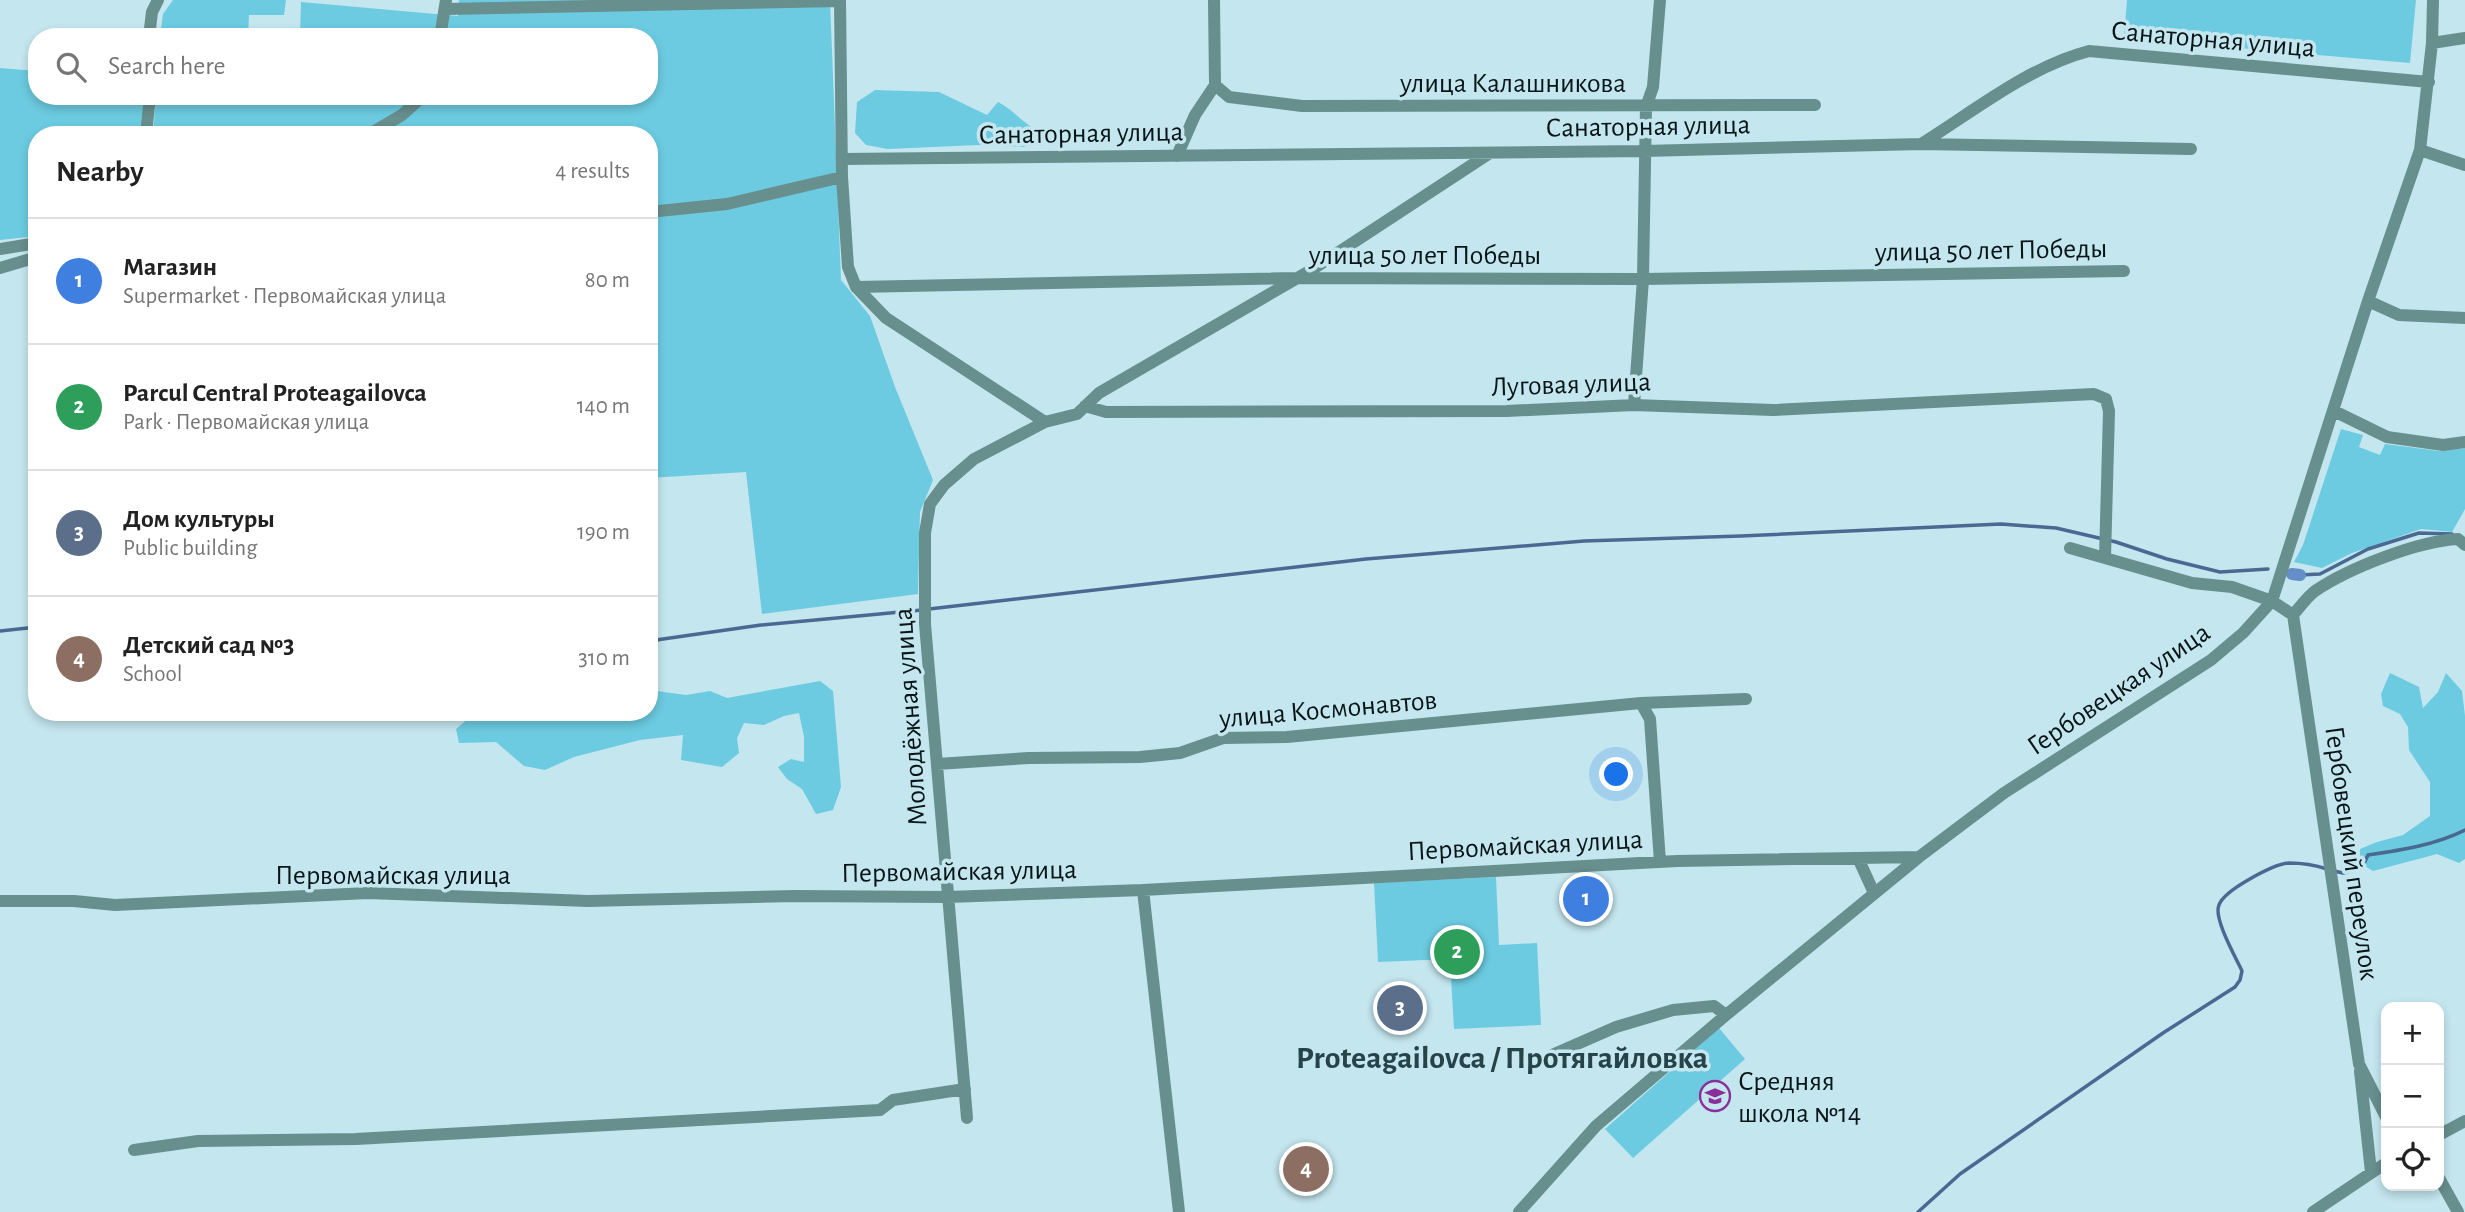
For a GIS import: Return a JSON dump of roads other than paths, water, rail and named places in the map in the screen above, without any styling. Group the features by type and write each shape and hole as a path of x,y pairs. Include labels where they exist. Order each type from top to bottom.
{"street":[{"path":"150,28 152,12 158,0"},
{"path":"442,28 446,4 840,0 842,177 848,267 856,287 886,318 1045,422"},
{"path":"1177,156 1195,115 1215,85 1214,0"},
{"path":"1634,405 1643,279 1644,151 1647,107 1653,87 1660,0"},
{"name":"Гербовецкая улица","path":"1519,1212 1596,1126 1874,893 2004,793 2211,660 2243,633 2272,601 2368,301 2420,150 2429,82 2433,0"},
{"path":"2432,43 2465,38"},
{"name":"Санаторная улица","path":"842,159 1644,151 1921,144 2030,76 2064,58 2089,51 2429,82"},
{"name":"улица Калашникова","path":"1215,85 1229,97 1302,106 1815,105"},
{"path":"147,126 149,105"},
{"path":"384,126 402,116 414,105"},
{"path":"1921,144 2191,149"},
{"path":"2420,150 2465,165"},
{"name":"Молодёжная улица","path":"967,1118 925,624 925,533 930,504 944,485 974,459 1045,422 1077,414 1098,393 1296,278 1490,152"},
{"path":"658,211 727,204 842,177"},
{"path":"0,249 28,244"},
{"path":"0,268 28,260"},
{"name":"улица 50 лет Победы","path":"856,287 1296,278 1643,279 2124,271"},
{"path":"2368,301 2399,315 2465,318"},
{"name":"Луговая улица","path":"1085,406 1106,412 1507,411 1634,405 1773,410 2094,394 2106,398 2109,411 2106,545"},
{"path":"2334,411 2386,437 2443,445 2465,442"},
{"path":"2070,548 2106,545 2192,583 2232,587 2272,601 2292,615 2313,592 2360,568 2424,544 2458,539 2465,544"},
{"name":"Гербовецкий переулок","path":"2292,615 2359,1064 2381,1107"},
{"name":"улица Космонавтов","path":"937,764 1029,758 1140,757 1180,753 1223,738 1287,737 1641,703 1746,699"},
{"path":"1641,703 1650,719 1660,862"},
{"name":"Первомайская улица","path":"0,901 74,901 116,905 368,893 588,901 795,896 948,897 1143,890 1660,862 1919,857"},
{"path":"1858,858 1874,893"},
{"path":"1143,890 1179,1212"},
{"path":"1552,1055 1616,1027 1672,1010 1714,1006 1726,1015"},
{"path":"2359,1064 2371,1172"},
{"path":"134,1150 198,1141 356,1139 880,1110 893,1100 965,1089"},
{"path":"2444,1132 2465,1121"},
{"path":"2313,1212 2381,1166"},
{"path":"2444,1187 2458,1212"}],"waterway":[{"path":"929,609 1366,559 1584,541 2001,524 2056,528 2220,572 2268,569"},
{"path":"2300,575 2320,574 2368,549 2419,533 2452,534"},
{"path":"2292,574 2300,575"},
{"path":"658,640 761,625 922,610"},
{"path":"0,631 28,628"},
{"path":"2334,871 2343,873 2362,868 2368,855 2430,843 2465,830"},
{"path":"1918,1212 1960,1174 2163,1033 2235,987 2242,971 2222,928 2218,911 2219,905 2230,892 2282,864 2304,864 2327,869"}],"place":[{"name":"Магазин","path":"1586,899"},
{"name":"Parcul Central Proteagailovca","path":"1457,952"},
{"name":"Дом культуры","path":"1400,1008"},
{"name":"Средняя школа №14","path":"1715,1096"},
{"name":"Детский сад №3","path":"1306,1169"}],"district":[{"name":"Proteagailovca / Протягайловка","path":"1502,1057"}]}
